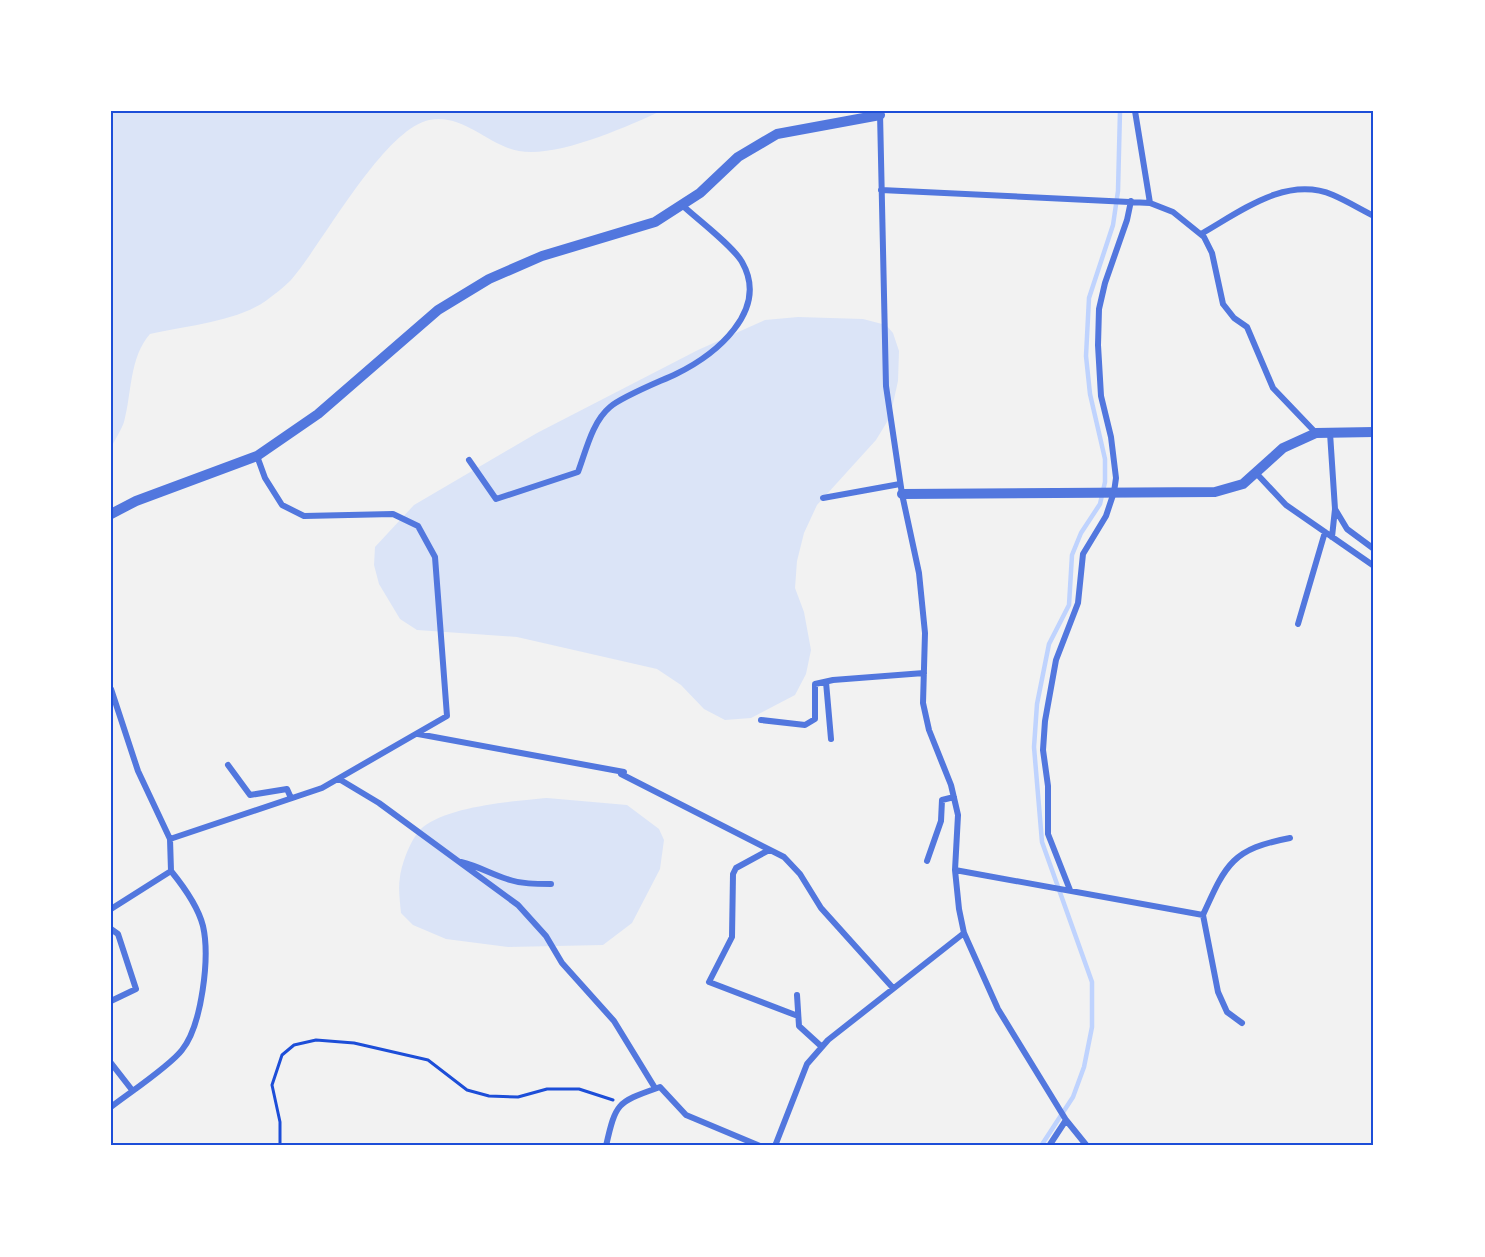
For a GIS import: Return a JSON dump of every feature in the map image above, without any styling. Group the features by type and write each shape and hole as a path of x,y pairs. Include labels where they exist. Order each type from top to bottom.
{"street":[{"path":"1135,111 1150,203"},
{"path":"111,514 136,501 257,456 318,414 438,310 479,285 542,256 655,222 700,193 738,157 777,134 880,113 886,386 901,489 919,573 926,633 924,703 929,730 954,797 958,815 955,870 964,933 998,1009 1066,1120 1087,1146"},
{"path":"881,190 1131,201 1150,203 1173,212 1202,234 1212,253 1223,304 1247,327 1273,388 1316,433"},
{"path":"1202,234 1263,198 1286,191 1331,194 1374,216"},
{"path":"1070,890 1048,834 1048,786 1043,750 1045,721 1056,660 1078,603 1083,554 1106,516 1114,492 1116,478 1111,437 1101,396 1098,345 1099,309 1131,201"},
{"path":"469,460 496,499 578,472 594,429 610,406 700,362 733,334 749,297 749,278 741,260 682,205"},
{"path":"823,498 901,489 1215,492 1243,484 1257,474 1283,448 1316,433 1374,432"},
{"path":"1330,434 1335,509 1332,537"},
{"path":"170,839 322,788 447,716 435,557 418,526 393,514 304,516 282,505 265,478 257,456"},
{"path":"1257,474 1286,506 1374,566"},
{"path":"1335,509 1347,529 1374,549"},
{"path":"1298,624 1325,532"},
{"path":"761,720 805,725 815,718 814,684 924,673"},
{"path":"826,682 831,739"},
{"path":"111,689 138,771 170,839 171,871 186,890 203,926 206,960 195,1029 182,1051 111,1107"},
{"path":"418,734 624,771 621,774 784,857 800,874 821,908 893,988"},
{"path":"228,765 250,795 287,789 291,798"},
{"path":"339,779 379,802 518,905 546,936 562,963 614,1021 655,1088"},
{"path":"927,861 941,821 942,800 954,797"},
{"path":"1242,1023 1227,1012 1218,992 1203,915 1221,875 1238,855 1265,843 1290,838"},
{"path":"769,850 736,868 733,874 732,937 709,982 798,1016"},
{"path":"457,861 477,865 505,879 527,884 551,884"},
{"path":"955,870 1203,915"},
{"path":"111,909 171,871"},
{"path":"111,929 118,934 136,989 111,1002"},
{"path":"775,1146 807,1064 822,1047 964,933"},
{"path":"797,995 799,1026 822,1047"},
{"path":"111,1063 132,1090"},
{"path":"606,1146 613,1117 621,1103 660,1087 686,1115 760,1146"},
{"path":"1049,1146 1066,1120"}],"path":[{"path":"280,1146 280,1122 272,1085 282,1055 294,1045 316,1040 354,1043 428,1060 467,1090 489,1096 518,1097 547,1089 579,1089 621,1103"}],"shaded area":[{"path":"111,111 661,111 591,140 535,152 508,148 453,121 429,120 411,128 374,165 291,280 276,293 255,307 226,318 150,334 138,354 124,422 111,448"},
{"path":"798,317 863,319 886,325 893,333 899,351 898,381 890,417 876,440 817,505 804,533 797,561 795,588 804,612 811,650 806,674 795,695 751,718 725,720 704,709 681,685 657,669 517,637 417,630 400,619 379,584 374,565 375,547 414,505 537,433 698,350 765,320"},
{"path":"547,798 627,805 659,829 664,840 660,869 632,923 603,945 508,947 446,939 413,925 401,913 399,886 401,871 411,843 423,827 434,820 465,809"}],"waterway":[{"path":"1041,1146 1073,1097 1084,1067 1092,1027 1092,982 1042,842 1034,747 1037,704 1049,644 1069,605 1072,555 1081,533 1100,504 1105,482 1105,459 1090,394 1086,356 1089,298 1113,225 1118,191 1120,111"}]}
